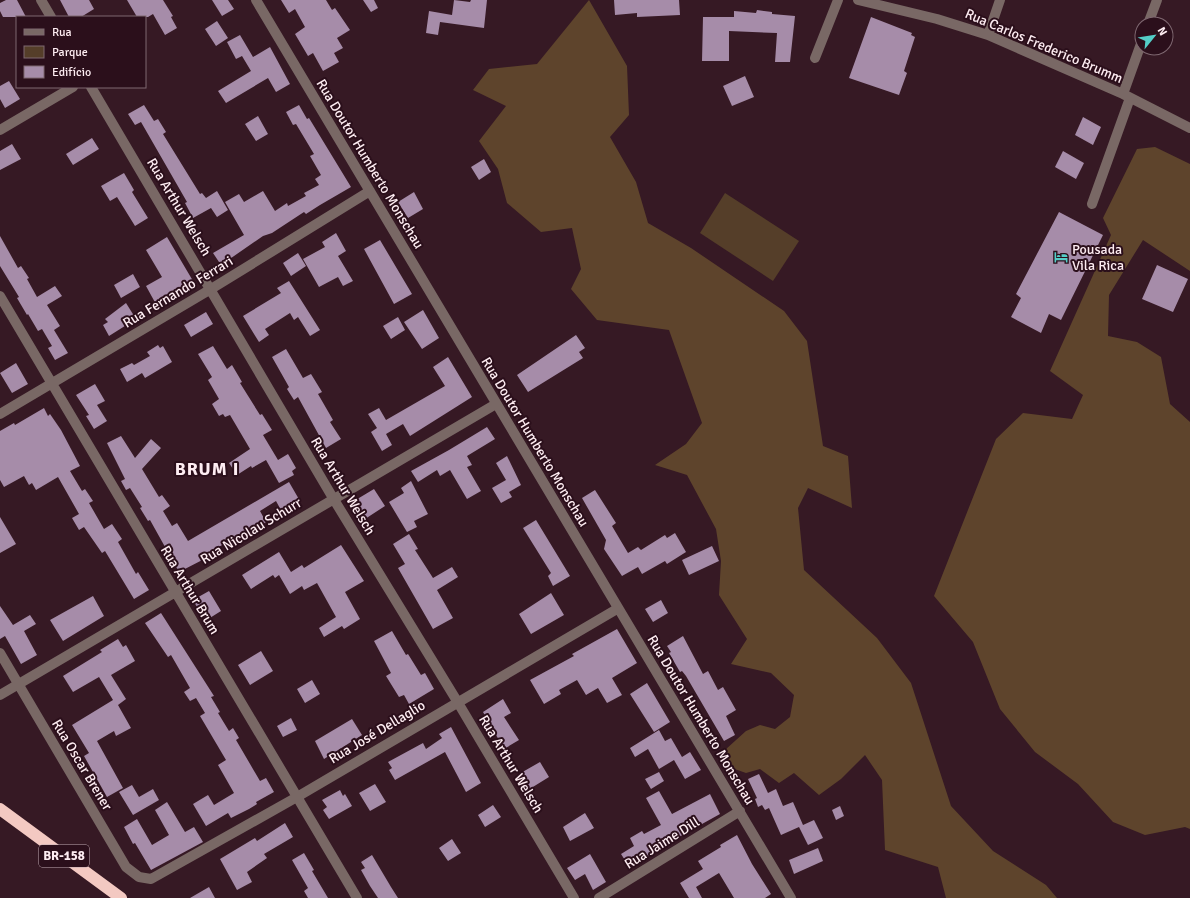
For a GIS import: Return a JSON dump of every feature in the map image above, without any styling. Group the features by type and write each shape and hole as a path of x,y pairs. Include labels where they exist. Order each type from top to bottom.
{"highway":[{"name":"BR-158","path":"2,812 121,898"}],"street":[{"path":"41,0 50,16"},
{"name":"Rua Doutor Humberto Monschau","path":"256,0 617,609 791,898"},
{"path":"815,58 838,0"},
{"name":"Rua Carlos Frederico Brumm","path":"858,0 937,19 988,35 1127,96 1190,128"},
{"path":"988,35 1000,0"},
{"path":"1151,16 1157,0"},
{"path":"1092,204 1127,96 1138,56"},
{"path":"0,130 71,88"},
{"name":"Rua Arthur Welsch","path":"92,88 333,498 457,701 574,898"},
{"name":"Rua Fernando Ferrari","path":"0,414 211,289 370,191"},
{"name":"Rua Arthur Brum","path":"0,296 357,898"},
{"name":"Rua Nicolau Schurr","path":"0,695 333,498 496,404"},
{"name":"Rua José Dellaglio","path":"151,880 297,797 457,701 617,609"},
{"name":"Rua Oscar Brener","path":"0,653 126,867 139,877 151,880"},
{"name":"Rua Jaime Dill","path":"599,898 740,811"}],"green space":[{"path":"725,193 799,241 773,281 700,233"}],"shaded area":[{"path":"589,0 627,66 629,115 610,137 636,182 648,223 691,248 784,311 807,341 823,446 848,456 852,508 808,488 798,508 804,570 877,638 911,683 951,806 993,851 1046,885 1057,898 946,898 938,867 885,850 882,780 865,755 841,779 819,795 794,773 779,783 760,769 746,773 726,766 725,750 746,731 760,725 775,729 790,717 794,695 771,673 731,664 747,639 719,595 721,561 716,529 687,475 655,465 686,444 702,423 669,330 597,320 571,289 581,269 572,228 541,232 507,203 498,169 479,141 506,106 473,90 489,69 537,64"},
{"path":"1155,147 1190,164 1190,271 1143,240 1109,295 1108,336 1137,342 1161,357 1170,404 1190,422 1190,829 1185,827 1145,835 1113,822 1078,784 1035,752 1000,709 973,642 934,596 996,439 1023,413 1072,419 1083,395 1050,371 1111,235 1103,218 1137,149"}],"building":[{"path":"6,0 17,0 25,16 3,17 0,11 0,3"},
{"path":"60,0 89,0 94,9 83,16 68,16"},
{"path":"127,0 163,0 173,16 171,17 177,28 165,35 153,14 148,17 136,16"},
{"path":"212,0 228,0 234,9 222,16"},
{"path":"281,0 326,0 332,10 335,8 350,30 337,38 343,48 334,53 339,62 323,71 313,53 308,56 295,34 305,27 295,9 289,13"},
{"path":"363,0 374,0 378,8 371,12"},
{"path":"454,0 470,2 471,0 487,0 484,28 440,22 438,35 426,33 429,11 452,15"},
{"path":"614,0 679,0 680,15 637,17 637,13 615,15"},
{"path":"757,10 772,12 772,14 795,16 790,62 775,62 777,33 729,31 729,61 702,61 703,17 734,17 734,11 756,13"},
{"path":"871,17 912,33 911,35 915,37 904,71 907,73 899,95 849,78"},
{"path":"217,21 228,38 216,46 205,29"},
{"path":"240,35 253,57 270,47 290,84 276,92 268,78 226,103 218,91 251,71 242,56 236,59 227,42"},
{"path":"745,76 754,97 732,106 723,86"},
{"path":"9,81 20,99 5,108 0,99 0,86"},
{"path":"144,105 154,121 158,119 166,132 163,134 200,194 202,193 206,198 217,191 228,210 217,217 211,208 193,218 185,203 187,202 141,122 135,125 128,114"},
{"path":"299,105 307,119 309,118 351,187 306,214 304,212 272,233 263,236 221,265 213,253 244,235 225,202 239,194 244,202 263,191 275,211 287,203 288,206 306,196 304,193 319,185 315,179 321,175 310,156 314,154 296,124 293,125 286,112"},
{"path":"258,116 268,134 256,141 245,124"},
{"path":"1083,117 1101,127 1093,145 1075,135"},
{"path":"92,138 99,149 73,165 66,154"},
{"path":"12,144 21,159 0,170 0,151"},
{"path":"1063,151 1084,163 1076,179 1055,167"},
{"path":"484,159 491,172 479,180 471,167"},
{"path":"124,173 134,190 132,192 148,218 135,226 117,197 110,201 101,186"},
{"path":"414,192 423,209 408,218 398,202"},
{"path":"1059,212 1103,235 1061,320 1049,314 1041,333 1011,317 1021,298 1016,294"},
{"path":"336,233 346,251 338,256 353,281 343,286 338,277 319,287 303,259 325,247 322,242"},
{"path":"0,236 18,268 21,266 29,278 27,279 37,297 55,286 62,296 47,305 60,326 54,330 68,353 55,360 48,348 52,346 42,329 38,331 28,314 27,315 17,298 19,297 0,266"},
{"path":"167,237 196,286 157,306 146,286 162,277 146,250"},
{"path":"380,240 412,294 394,304 364,249"},
{"path":"298,253 306,266 291,276 283,263"},
{"path":"1157,265 1188,279 1173,312 1142,299"},
{"path":"133,274 140,287 121,298 114,285"},
{"path":"289,281 320,330 310,336 298,317 294,320 290,313 265,329 269,335 259,342 243,316 281,293 277,288"},
{"path":"126,303 136,319 109,336 103,325 108,322 105,319"},
{"path":"423,310 439,338 422,349 404,322"},
{"path":"206,312 213,324 191,337 184,325"},
{"path":"398,317 405,330 391,339 383,326"},
{"path":"576,335 585,348 579,352 583,358 528,392 517,375"},
{"path":"158,345 160,348 163,346 172,362 145,378 142,373 127,382 120,369 132,363 134,365 150,356 147,352"},
{"path":"213,346 227,369 232,365 242,382 240,383 260,415 262,414 272,430 263,435 278,460 288,454 296,468 292,471 294,475 279,483 266,460 252,468 251,466 237,475 229,463 250,449 230,415 225,417 223,414 219,416 212,404 219,399 208,380 212,377 198,354"},
{"path":"286,349 303,378 311,374 322,392 318,394 333,420 330,422 341,439 326,448 298,397 294,400 287,389 289,387 272,357"},
{"path":"448,357 472,397 410,436 403,424 386,434 392,445 382,451 371,432 377,428 368,414 379,408 386,420 445,386 433,367"},
{"path":"16,363 28,384 12,393 0,373"},
{"path":"95,384 105,401 97,405 107,421 94,429 86,416 89,415 76,395"},
{"path":"44,408 48,416 50,414 61,430 80,466 70,471 82,491 85,489 93,501 89,503 104,529 112,524 122,539 118,542 136,574 138,572 149,590 134,599 105,551 102,553 84,527 79,530 72,518 79,514 58,477 36,490 32,483 29,485 24,476 4,487 0,480 0,431 14,423 15,425"},
{"path":"487,427 495,439 467,456 472,465 467,467 481,491 467,499 450,470 440,476 437,470 418,482 411,471"},
{"path":"121,436 135,458 151,439 161,448 142,469 159,497 162,495 170,506 163,511 172,526 177,523 188,541 289,482 300,501 282,512 276,501 260,511 266,522 255,529 254,526 212,551 214,554 179,572 150,520 148,521 140,508 142,507 130,488 126,490 121,481 125,479 107,443"},
{"path":"507,456 521,485 509,492 512,497 501,503 492,488 506,480 496,463"},
{"path":"411,481 428,514 414,521 417,527 407,532 389,502 404,493 401,488"},
{"path":"374,489 385,506 365,519 354,501"},
{"path":"595,490 616,523 612,526 628,553 638,547 641,550 665,535 667,538 675,533 686,552 667,564 665,561 642,574 638,567 622,576 604,549 606,540 582,498"},
{"path":"0,517 16,544 0,553"},
{"path":"536,520 570,576 553,586 548,576 551,573 523,528"},
{"path":"409,534 418,549 415,550 433,578 452,567 458,577 437,590 453,618 433,629 398,568 405,564 393,544"},
{"path":"341,545 364,581 345,592 360,619 344,629 342,626 324,637 319,628 336,617 317,583 304,590 302,586 290,594 279,575 275,578 273,575 251,589 242,575 279,552 291,572 302,565 304,568"},
{"path":"712,546 719,561 689,575 682,560"},
{"path":"209,591 221,611 205,621 193,600"},
{"path":"551,593 564,615 531,634 519,614"},
{"path":"93,596 104,616 63,641 50,620"},
{"path":"661,600 668,613 653,622 645,609"},
{"path":"0,606 13,625 30,615 36,624 24,631 37,655 21,664 5,636 0,639"},
{"path":"161,613 214,696 211,697 220,712 218,713 229,731 233,728 239,738 236,740 260,781 266,778 274,792 256,802 257,804 249,809 231,818 228,813 206,826 193,804 208,795 214,805 234,793 218,765 226,760 200,716 205,713 196,698 190,701 184,692 190,688 171,655 168,657 145,623"},
{"path":"617,629 637,663 612,678 622,695 607,703 598,688 586,695 577,680 559,690 561,694 544,704 530,680 574,656 572,654"},
{"path":"392,631 406,655 408,654 421,675 425,673 434,689 409,704 404,695 399,697 386,676 391,673 374,641"},
{"path":"683,636 703,674 708,671 718,690 723,687 736,710 726,716 735,735 724,741 686,676 682,671 680,672 669,653 671,652 667,646"},
{"path":"118,639 123,647 126,645 135,661 111,675 126,699 118,705 131,728 116,736 114,731 97,741 123,788 107,797 84,756 89,753 72,725 113,700 99,677 73,692 63,676 102,652 100,650"},
{"path":"261,651 273,671 250,685 238,665"},
{"path":"312,680 320,694 305,703 297,689"},
{"path":"647,683 670,722 654,732 630,694"},
{"path":"503,699 511,713 504,717 519,740 504,749 483,712"},
{"path":"291,718 297,730 283,737 277,726"},
{"path":"352,719 362,735 324,759 315,741"},
{"path":"451,727 481,783 466,792 445,752 395,780 389,770 392,768 388,762 423,743 426,749 442,738 439,734"},
{"path":"659,730 665,741 671,738 682,757 690,752 701,770 685,779 674,760 659,769 648,749 635,757 630,748"},
{"path":"540,762 549,777 528,790 519,774"},
{"path":"659,772 664,781 651,789 645,779"},
{"path":"759,774 768,793 776,789 783,806 793,802 803,825 814,820 823,838 808,845 799,827 781,835 769,808 765,810 762,805 758,807 755,799 757,798 748,779"},
{"path":"375,784 386,802 370,811 359,793"},
{"path":"132,785 139,797 153,789 159,800 133,815 119,792"},
{"path":"340,790 343,796 345,794 352,806 329,819 323,810 327,807 322,800"},
{"path":"659,791 672,814 710,794 720,814 684,834 630,868 621,854 634,846 630,838 642,831 644,834 661,825 646,798"},
{"path":"167,802 185,832 194,827 203,842 151,870 135,843 133,844 124,827 137,819 152,845 169,835 155,810"},
{"path":"493,805 501,817 485,827 478,815"},
{"path":"840,806 844,816 836,820 832,810"},
{"path":"585,813 594,828 570,841 563,827"},
{"path":"285,823 293,837 264,854 267,858 247,872 252,882 237,890 220,859 255,838 257,841"},
{"path":"737,835 752,864 771,894 765,898 734,898 719,873 696,887 702,898 689,898 680,883 703,869 698,861"},
{"path":"452,839 461,853 448,861 439,848"},
{"path":"818,848 823,861 794,874 789,860"},
{"path":"304,853 314,870 312,871 328,898 308,898 304,891 308,888 292,860"},
{"path":"590,854 606,882 593,890 585,874 575,880 567,868"},
{"path":"372,855 398,898 378,898 370,886 361,870 365,868 361,862"},
{"path":"209,887 215,898 190,898"}],"place":[{"name":"Pousada Vila Rica","path":"1061,257"}],"district":[{"name":"BRUM I","path":"207,469"}]}
